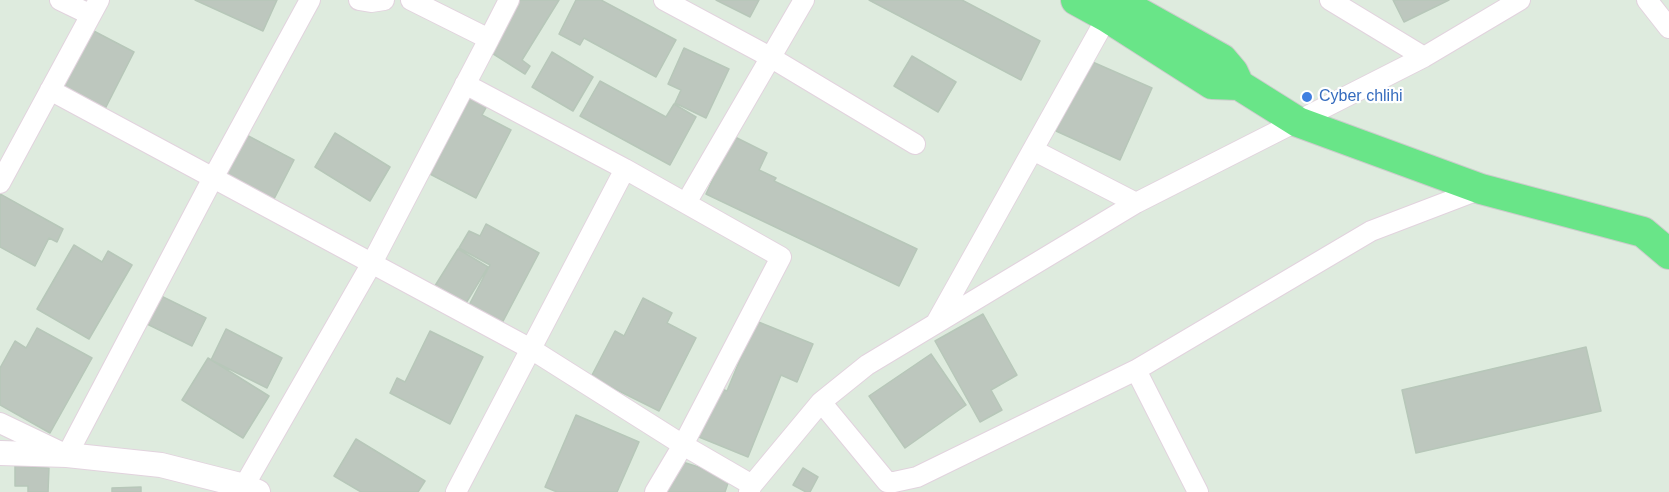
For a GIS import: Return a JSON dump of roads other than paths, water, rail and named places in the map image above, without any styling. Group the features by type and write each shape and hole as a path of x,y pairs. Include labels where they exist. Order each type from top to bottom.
{"main road":[{"path":"1076,0 1111,9 1212,84 1239,85 1298,122 1481,189 1643,232 1669,254"}],"street":[{"path":"0,183 95,8 60,0"},
{"path":"67,455 310,0"},
{"path":"359,0 371,2 384,0"},
{"path":"411,0 489,39"},
{"path":"0,453 67,455 161,465 251,489 509,0"},
{"path":"664,0 770,57 915,144"},
{"path":"686,203 804,0"},
{"path":"1330,0 1424,57"},
{"path":"50,90 531,349 750,489 821,402 867,365 1136,203 1424,57 1520,0"},
{"path":"1647,0 1669,28"},
{"path":"935,325 1111,9"},
{"path":"465,84 625,169 781,257 655,492"},
{"path":"1033,150 1136,203"},
{"path":"456,492 625,169"},
{"path":"821,402 887,482 917,477 1136,370 1371,231 1481,189"},
{"path":"1136,370 1198,492"},
{"path":"0,423 67,455"}],"place":[{"name":"Cyber chlihi","path":"1307,97"}]}
